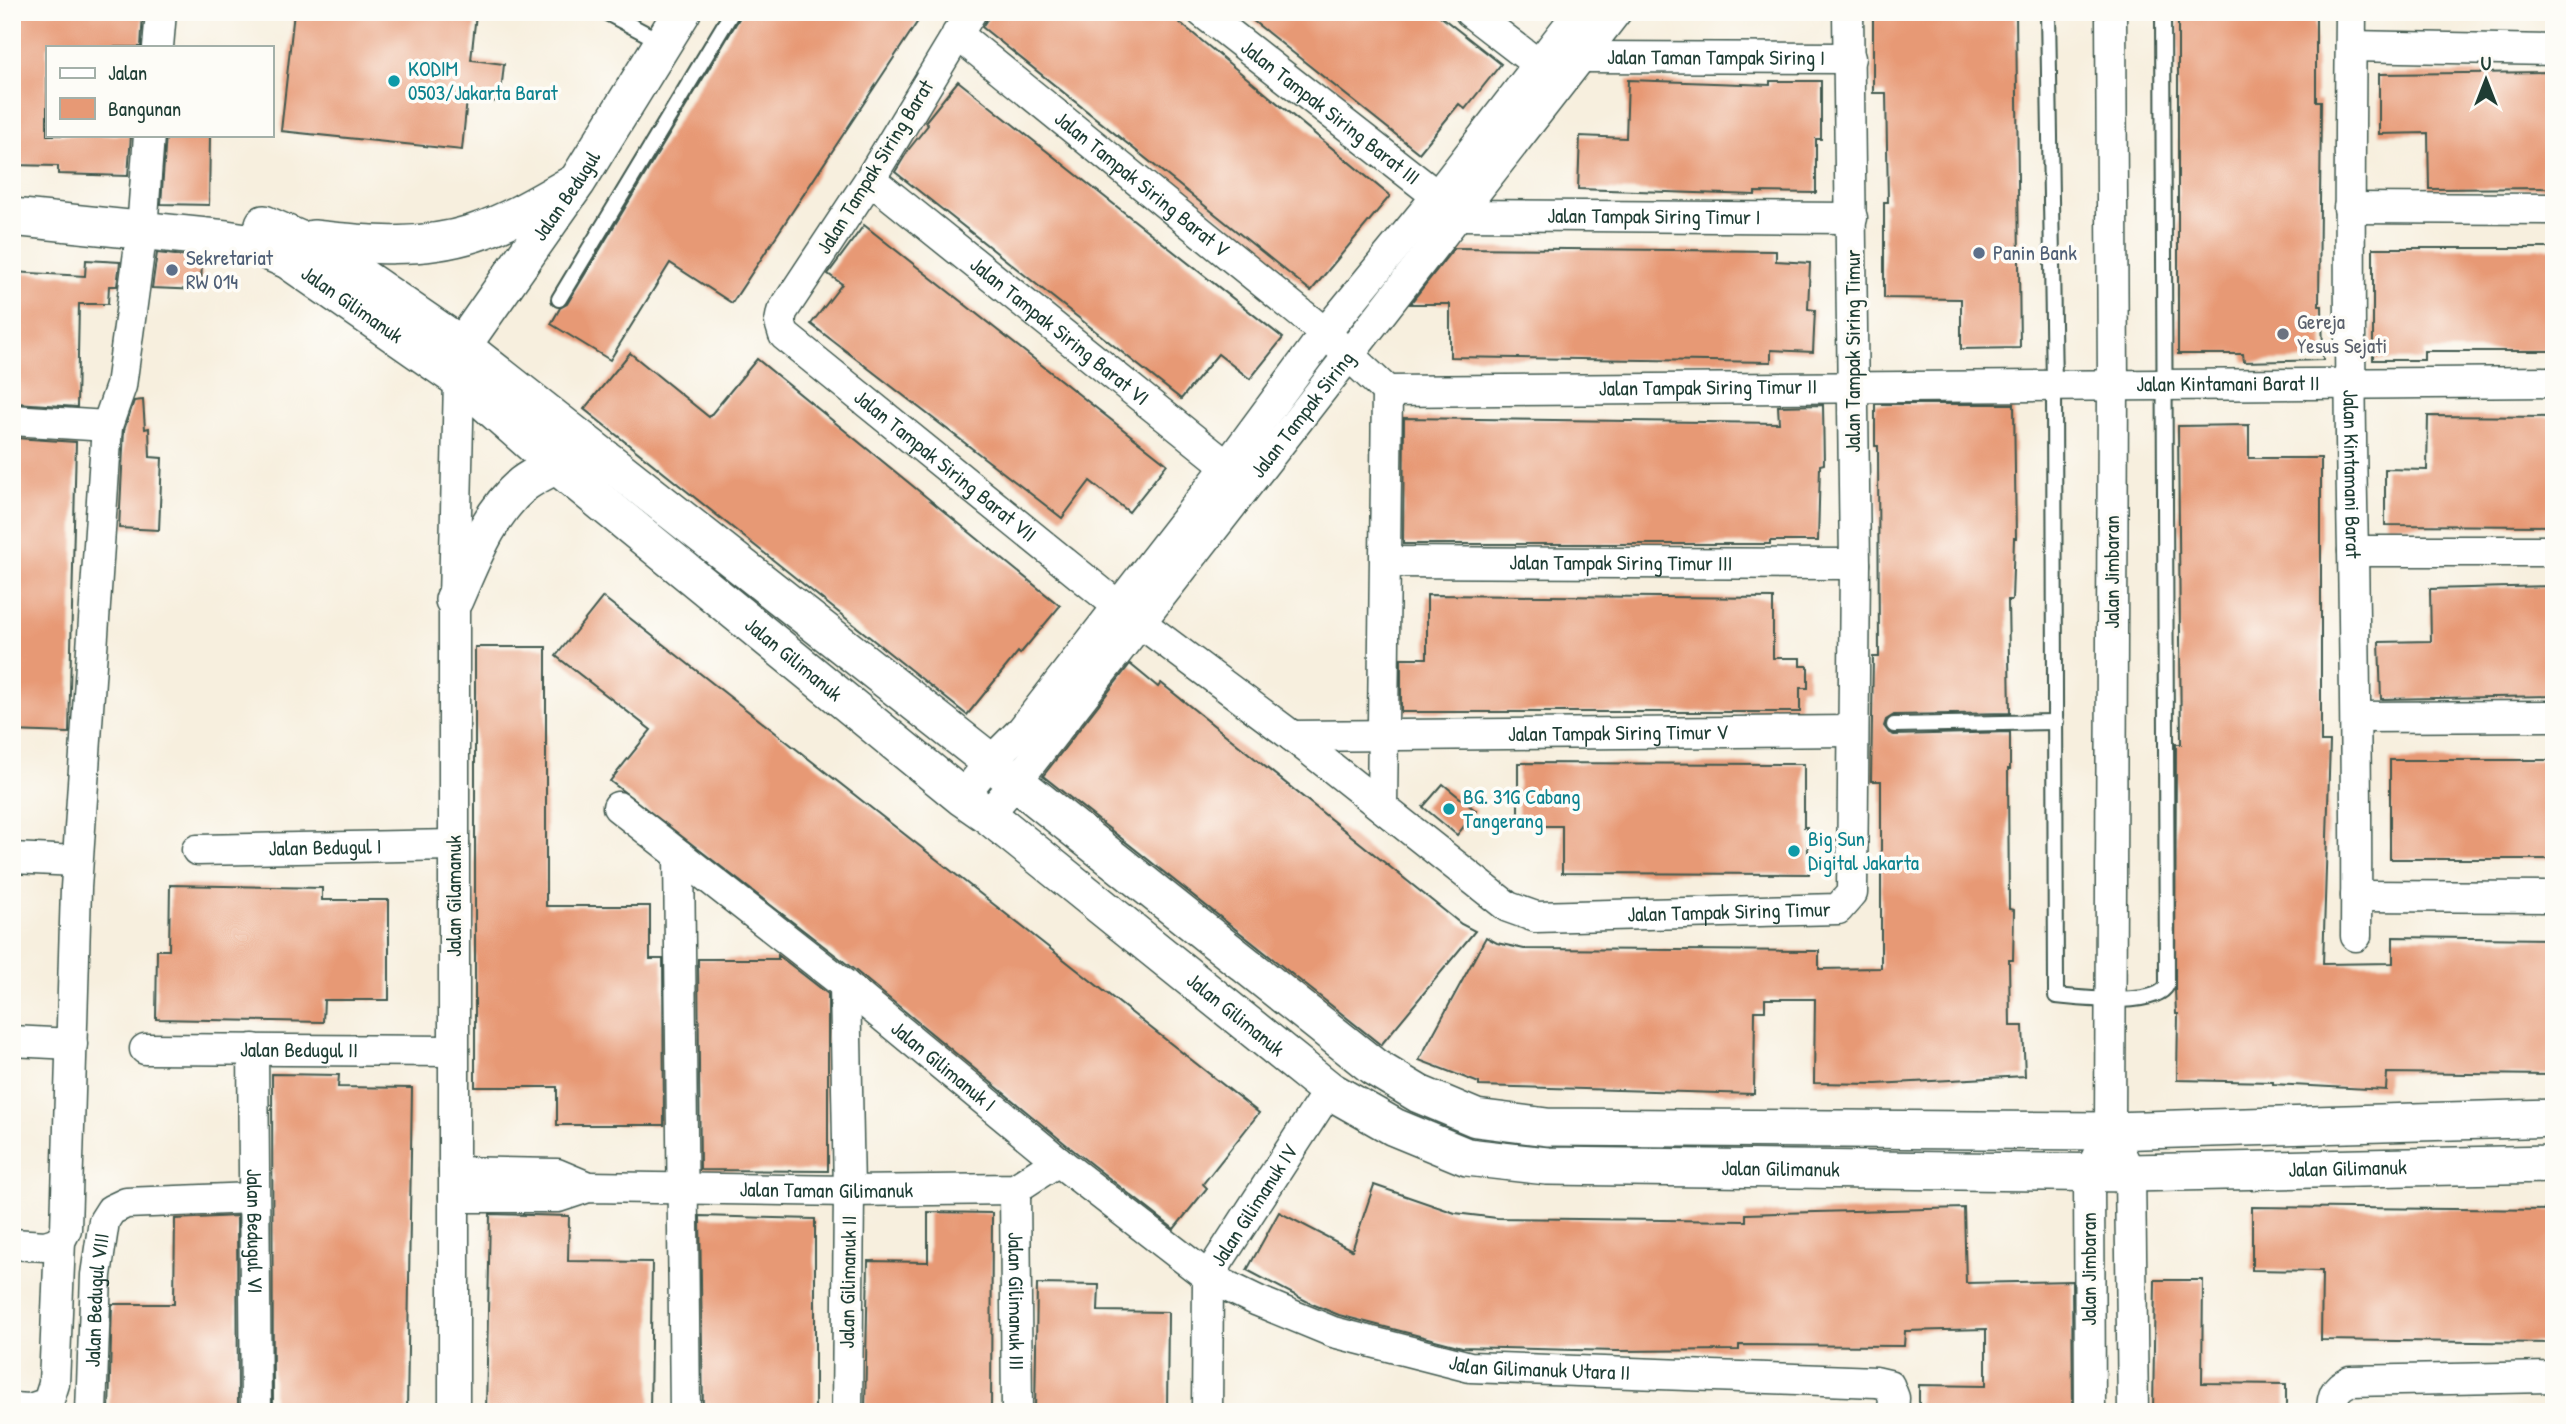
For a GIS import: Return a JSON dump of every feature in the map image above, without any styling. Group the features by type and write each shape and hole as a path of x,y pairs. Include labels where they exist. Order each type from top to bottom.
{"street":[{"path":"158,46 160,12"},
{"name":"Jalan Tampak Siring Barat III","path":"1202,12 1447,205"},
{"path":"1470,12 1562,83"},
{"name":"Jalan Tampak Siring","path":"975,806 1003,772 1022,730 1129,614 1237,476 1349,356 1538,65 1579,12"},
{"name":"Jalan Tampak Siring","path":"1237,476 1325,333 1562,83 1616,12"},
{"name":"Jalan Tampak Siring Timur","path":"1129,614 1292,736 1508,907 1536,917 1838,909 1852,893 1855,564 1848,12"},
{"name":"Jalan Jimbaran","path":"2111,12 2113,385 2110,1131 2130,1173 2133,1412"},
{"name":"Jalan Kintamani Barat","path":"2351,12 2349,208 2357,717 2356,936"},
{"name":"Jalan Tampak Siring Barat","path":"780,322 782,312 870,179 964,23"},
{"name":"Jalan Tampak Siring Barat V","path":"964,23 1325,333"},
{"name":"Jalan Bedugul","path":"461,363 673,28"},
{"path":"2351,46 2554,50"},
{"name":"Jalan Taman Tampak Siring I","path":"1583,57 1850,58"},
{"path":"12,1408 30,1409 48,1403 54,1384 61,1241 66,1229 77,861 107,426 121,386 143,221 149,136"},
{"name":"Jalan Tampak Siring Barat VI","path":"870,179 1237,476"},
{"path":"294,237 388,245 444,240 498,224 577,182"},
{"path":"12,199 143,221"},
{"name":"Jalan Tampak Siring Timur I","path":"1447,205 1852,218"},
{"path":"2349,208 2554,209"},
{"path":"12,217 143,221"},
{"name":"Jalan Gilimanuk","path":"143,221 228,229 262,223 321,249 357,272 461,363 1003,772 1374,1067 1419,1094 1476,1118 1547,1127 2110,1131 2554,1118"},
{"name":"Jalan Gilimanuk","path":"228,229 246,242 288,260 461,363 555,465 1329,1090 1394,1127 1467,1157 1547,1166 2089,1173 2554,1164"},
{"name":"Jalan Tampak Siring Barat VII","path":"780,322 783,335 1129,614"},
{"path":"1325,333 1387,391 1382,807"},
{"name":"Jalan Gilamanuk","path":"454,1412 454,600 461,363"},
{"name":"Jalan Kintamani Barat II","path":"2113,385 2554,382"},
{"name":"Jalan Tampak Siring Timur II","path":"1387,391 1852,385 2113,385"},
{"path":"12,420 107,426"},
{"path":"454,600 478,543 501,507 524,484 555,465"},
{"path":"2353,551 2554,551"},
{"name":"Jalan Tampak Siring Timur III","path":"1387,562 1855,564"},
{"path":"2357,717 2554,716"},
{"name":"Jalan Tampak Siring Timur V","path":"1292,736 1852,731"},
{"name":"Jalan Gilimanuk I","path":"618,807 845,985 1058,1161 1208,1277"},
{"name":"Jalan Bedugul I","path":"197,850 454,845"},
{"path":"679,855 685,1412"},
{"path":"12,858 77,861"},
{"path":"2356,896 2554,897"},
{"name":"Jalan Gilimanuk II","path":"845,985 849,1191 847,1412"},
{"path":"12,1041 72,1044"},
{"name":"Jalan Bedugul II","path":"145,1049 454,1051"},
{"name":"Jalan Bedugul VI","path":"253,1049 256,1412"},
{"name":"Jalan Gilimanuk IV","path":"1207,1412 1208,1277 1329,1090"},
{"name":"Jalan Jimbaran","path":"2090,1412 2089,1173 2110,1131"},
{"path":"1015,1189 1058,1161"},
{"name":"Jalan Taman Gilimanuk","path":"454,1185 557,1174 588,1187 849,1191 1015,1189"},
{"name":"Jalan Gilimanuk III","path":"1015,1189 1017,1412"},
{"name":"Jalan Bedugul VIII","path":"91,1412 96,1275 104,1221 111,1210 126,1203 253,1198"},
{"path":"2089,1209 2132,1209"},
{"path":"12,1244 46,1247 61,1241"},
{"name":"Jalan Gilimanuk Utara II","path":"1208,1277 1333,1332 1470,1367 1876,1382 1891,1399"},
{"path":"2332,1412 2334,1392 2341,1384 2350,1381 2554,1377"}],"lane":[{"path":"605,12 673,28"},
{"path":"559,299 732,12"},
{"path":"2048,12 2054,386 2056,996 2111,1001 2159,994 2167,985 2163,12"},
{"path":"1894,725 2056,722"}],"building":[{"path":"12,12 143,12 141,46 46,46 46,136 131,136 128,176 58,174 58,166 12,165"},
{"name":"KODIM 0503/Jakarta Barat","path":"294,12 476,14 471,60 504,64 500,102 467,99 462,150 281,131"},
{"path":"743,12 924,12 732,303 670,263 610,360 551,324 560,308 567,304"},
{"path":"992,12 1167,12 1390,196 1311,291 982,27"},
{"path":"1242,12 1435,12 1501,64 1465,109 1459,104 1419,153"},
{"path":"1873,12 2016,12 2020,348 1961,349 1961,299 1884,298 1884,202 1888,202 1886,93 1873,93"},
{"path":"2178,12 2316,12 2316,101 2321,101 2319,306 2322,306 2323,360 2244,362 2243,354 2178,354"},
{"path":"2554,72 2554,188 2429,189 2428,133 2379,134 2379,74"},
{"path":"1628,80 1770,85 1770,81 1821,81 1821,139 1816,139 1816,193 1755,192 1755,195 1578,189 1580,136 1626,138"},
{"path":"958,81 1283,338 1250,379 1218,354 1181,399 895,172 928,125 925,122"},
{"path":"166,136 210,136 209,205 161,204"},
{"path":"864,225 1167,464 1129,512 1090,481 1062,518 811,324 842,284 828,274"},
{"path":"1454,248 1776,251 1776,261 1810,263 1808,309 1815,310 1813,352 1771,350 1771,362 1450,357 1450,304 1410,304"},
{"path":"2373,248 2554,248 2554,351 2424,351 2424,360 2373,360"},
{"name":"Sekretariat RW 014","path":"157,253 202,258 201,290 152,288"},
{"path":"86,260 120,262 117,286 109,286 108,304 79,304 77,407 16,403 16,394 12,394 12,272 85,276"},
{"path":"630,353 709,417 757,359 1060,606 967,715 584,409"},
{"path":"143,400 145,429 149,428 150,457 162,458 159,530 119,528 124,430 134,401"},
{"path":"1875,404 2014,404 2016,538 2012,600 2008,600 2010,713 1894,715 1886,720 1884,726 1894,735 2010,732 2009,909 2014,910 2013,960 2009,960 2010,1026 2023,1026 2025,1076 1876,1084 1814,1083 1815,999 1765,999 1765,1011 1755,1011 1754,1094 1479,1086 1479,1083 1419,1060 1486,937 1497,943 1524,949 1819,951 1819,969 1881,968 1881,781 1871,781 1873,657 1879,657 1878,446 1875,446"},
{"path":"1823,405 1824,464 1820,465 1818,541 1770,541 1770,544 1403,544 1404,418 1779,423 1778,406"},
{"path":"2428,416 2554,417 2554,526 2385,525 2385,469 2427,470"},
{"path":"2249,425 2249,458 2321,458 2321,742 2330,742 2323,964 2393,963 2393,937 2554,939 2554,1075 2387,1073 2386,1090 2273,1082 2177,1080 2176,744 2181,744 2178,426"},
{"path":"15,438 76,442 69,733 12,731"},
{"path":"2554,586 2554,696 2381,699 2379,642 2431,641 2430,589"},
{"path":"1427,595 1773,598 1773,658 1800,658 1800,666 1808,666 1808,688 1800,688 1800,712 1401,712 1401,658 1427,658"},
{"path":"603,597 1259,1113 1203,1184 1207,1188 1174,1229 1068,1146 856,971 610,781 651,730 556,656"},
{"path":"475,647 546,647 546,906 650,906 650,959 663,959 664,1125 557,1125 557,1087 475,1087"},
{"path":"1130,664 1158,687 1161,683 1461,924 1475,931 1381,1045 1043,776"},
{"path":"2390,760 2554,760 2554,859 2390,859"},
{"path":"1518,763 1804,764 1804,827 1807,827 1809,874 1562,873 1562,826 1518,826"},
{"name":"BG. 31G Cabang Tangerang","path":"1443,784 1476,811 1457,835 1423,807"},
{"path":"170,885 322,888 322,900 389,900 389,1000 324,1000 323,1022 156,1019 157,950 169,950"},
{"path":"778,955 828,994 828,1171 700,1170 698,959 778,959"},
{"path":"272,1074 339,1075 338,1087 412,1088 407,1412 273,1412"},
{"path":"1374,1185 1455,1213 1497,1218 1746,1221 1746,1214 1964,1208 1966,1283 2072,1281 2073,1412 1919,1412 1919,1385 1986,1386 1986,1329 1905,1331 1904,1346 1739,1345 1739,1350 1616,1351 1462,1347 1339,1315 1247,1270 1279,1212 1352,1250"},
{"path":"2252,1207 2554,1210 2554,1343 2321,1340 2322,1271 2252,1270"},
{"path":"928,1212 992,1213 991,1412 865,1412 868,1261 928,1262"},
{"path":"490,1214 569,1216 568,1261 652,1262 650,1412 486,1412"},
{"path":"237,1216 238,1412 109,1412 112,1304 174,1304 175,1219"},
{"path":"700,1216 815,1219 815,1412 703,1412"},
{"path":"2155,1280 2203,1280 2202,1383 2286,1384 2286,1412 2153,1412"},
{"path":"1037,1284 1099,1285 1098,1311 1168,1312 1167,1412 1035,1412"}],"place":[{"name":"KODIM 0503/Jakarta Barat","path":"394,81"},
{"name":"Panin Bank","path":"1979,253"},
{"name":"Sekretariat RW 014","path":"172,270"},
{"name":"Gereja Yesus Sejati","path":"2283,334"},
{"name":"BG. 31G Cabang Tangerang","path":"1449,809"},
{"name":"Big Sun Digital Jakarta","path":"1794,851"}]}
